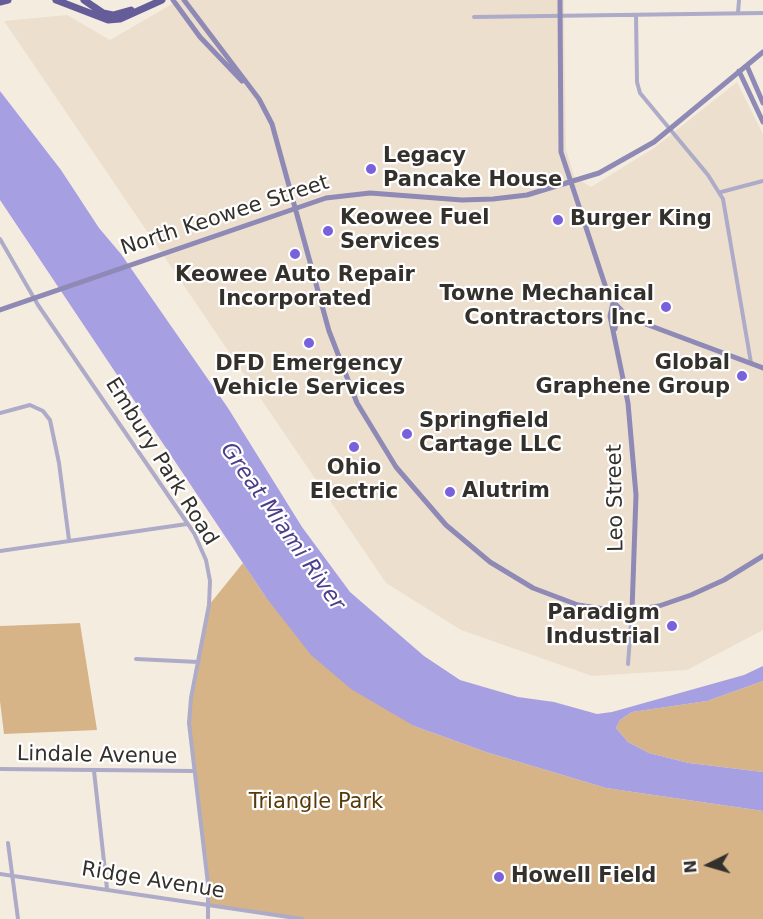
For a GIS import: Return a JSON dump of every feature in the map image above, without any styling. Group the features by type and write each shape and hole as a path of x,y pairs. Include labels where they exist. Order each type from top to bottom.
{"highway":[{"path":"0,2 8,0"},
{"path":"56,0 108,20 120,19 162,0"},
{"path":"84,0 102,13 113,15 127,12 152,0"}],"street":[{"path":"173,0 217,57 246,84"},
{"path":"184,0 264,106 272,123 329,331 344,374 372,430 409,484 461,539 516,579 550,596 578,605 618,612 632,611 691,595 724,580 763,556"},
{"name":"Leo Street","path":"560,0 560,146 601,279 613,303 622,312 616,322 615,333"},
{"path":"738,13 739,0"},
{"path":"474,17 763,13"},
{"path":"636,15 638,87 721,192 751,363"},
{"name":"North Keowee Street","path":"0,310 147,257 326,198 358,194 462,200 498,199 527,195 599,173 629,158 670,129 763,52"},
{"path":"747,66 763,103"},
{"path":"739,71 763,122"},
{"path":"721,192 763,181"},
{"name":"Embury Park Road","path":"0,239 34,297 204,552 210,581 209,604 189,711 209,904 208,919"},
{"name":"Leo Street","path":"613,303 610,316 628,403 636,495 628,664"},
{"path":"622,312 643,323 763,368"},
{"path":"0,413 30,405 43,411 50,420 59,463 69,540"},
{"path":"0,551 187,524"},
{"path":"136,659 198,662"},
{"name":"Lindale Avenue","path":"0,769 194,771"},
{"path":"94,771 107,889"},
{"path":"8,843 18,919"},
{"name":"Ridge Avenue","path":"0,874 302,919"}],"shaded area":[{"path":"179,0 564,0 566,149 574,176 591,187 654,148 737,82 763,134 763,630 687,670 592,676 461,630 386,583 4,21 67,15 110,40"}],"green space":[{"name":"Triangle Park","path":"243,563 265,596 414,726 486,752 606,788 763,811 763,919 302,919 209,904 189,711 209,605"},
{"path":"80,623 97,730 4,734 0,701 0,626"},
{"path":"763,681 763,772 689,763 649,753 628,742 616,728 620,720 632,712 707,701"}],"water":[{"name":"Great Miami River","path":"0,91 61,170 99,228 121,254 228,408 302,527 350,592 424,656 460,680 518,697 554,702 597,714 612,712 744,675 763,666 763,681 707,701 632,712 620,720 616,728 628,742 649,753 689,763 763,772 763,811 606,788 486,752 414,726 351,689 311,655 265,596 0,200"}],"place":[{"name":"Legacy Pancake House","path":"371,169"},
{"name":"Burger King","path":"558,220"},
{"name":"Keowee Fuel Services","path":"328,231"},
{"name":"Keowee Auto Repair Incorporated","path":"295,254"},
{"name":"Towne Mechanical Contractors Inc.","path":"666,307"},
{"name":"DFD Emergency Vehicle Services","path":"309,343"},
{"name":"Global Graphene Group","path":"742,376"},
{"name":"Springfield Cartage LLC","path":"407,434"},
{"name":"Ohio Electric","path":"354,447"},
{"name":"Alutrim","path":"450,492"},
{"name":"Paradigm Industrial","path":"672,626"},
{"name":"Howell Field","path":"499,877"}]}
